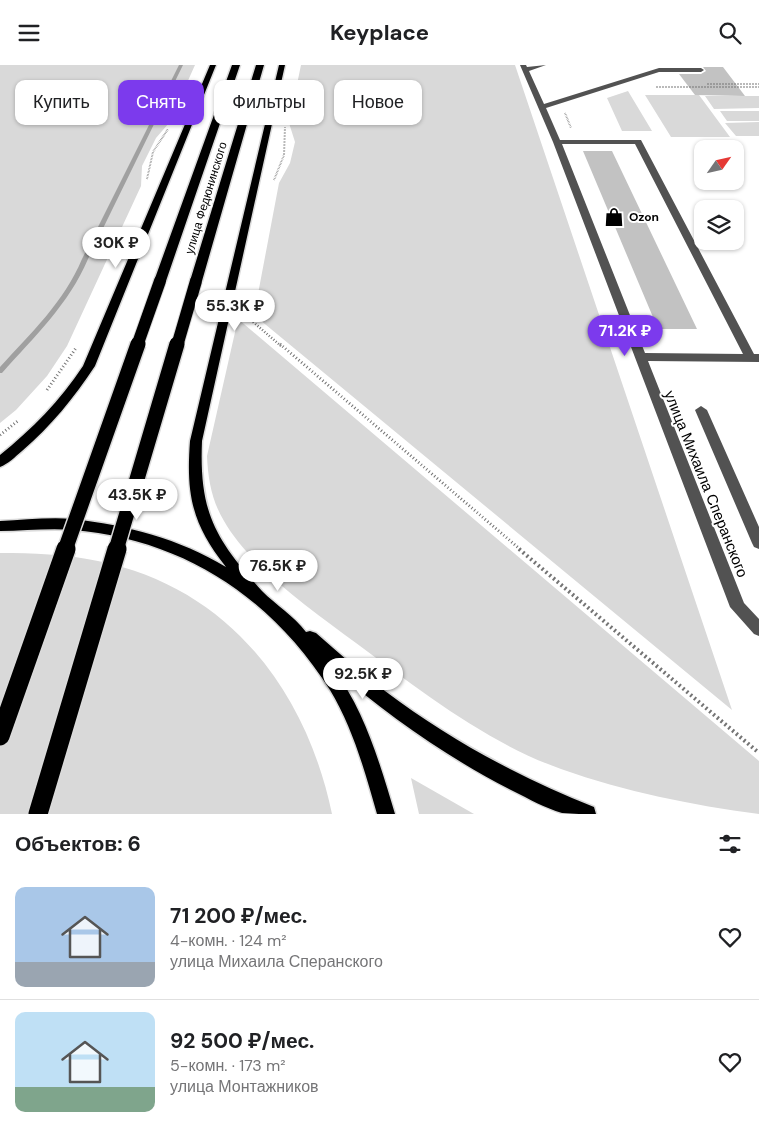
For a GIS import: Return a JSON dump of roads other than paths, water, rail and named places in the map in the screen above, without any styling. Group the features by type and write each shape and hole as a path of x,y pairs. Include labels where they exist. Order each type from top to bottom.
{"highway":[{"name":"улица Федюнинского","path":"0,736 236,65"},
{"name":"улица Федюнинского","path":"38,814 260,65"}],"main road":[{"path":"0,462 52,417 72,394 89,366 213,65"},
{"path":"254,591 218,548 208,531 199,509 194,465 196,441 282,65"},
{"path":"0,526 74,525 129,534 190,553 222,570 254,591 388,703 448,744 504,776 587,814"},
{"path":"283,616 310,646 334,681 352,713 368,749 386,814"}],"street":[{"path":"524,67 543,65"},
{"path":"647,65 659,70"},
{"path":"541,107 659,70 701,70 698,65"},
{"name":"улица Михаила Сперанского","path":"524,67 557,142 738,607 759,629"},
{"path":"557,142 638,142 754,358 640,357"},
{"path":"701,410 759,543"}],"waterway":[{"path":"0,371 60,304 79,274 181,65"}],"place":[{"name":"Ozon","path":"614,217"}]}
